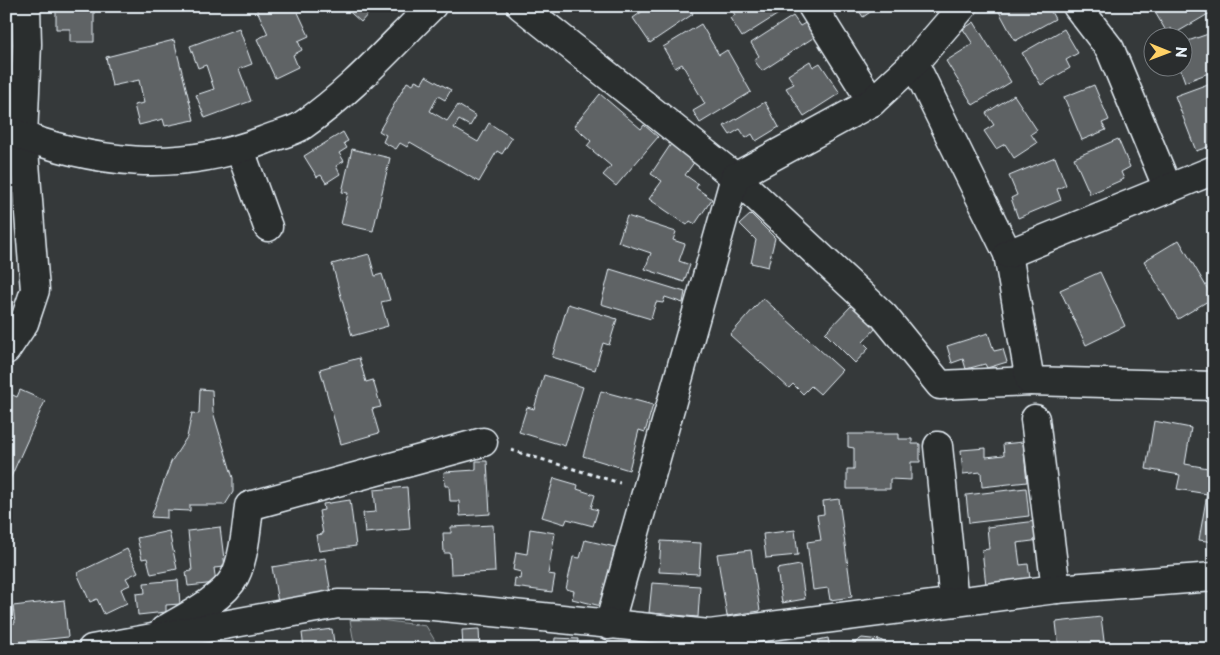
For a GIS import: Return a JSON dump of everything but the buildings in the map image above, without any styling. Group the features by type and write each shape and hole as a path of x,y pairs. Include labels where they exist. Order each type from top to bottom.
{"street":[{"path":"6,350 24,323 35,290 14,133 27,44 26,6"},
{"path":"14,133 86,156 137,161 179,162 240,150 302,126 348,88 432,6"},
{"path":"521,6 735,177 884,316 940,385 1030,381 1214,386"},
{"path":"812,6 872,102"},
{"path":"609,625 735,177 872,102 914,63 963,6"},
{"path":"1077,6 1110,49 1168,188"},
{"path":"914,63 1008,254 1030,381"},
{"path":"240,150 268,227"},
{"path":"1008,254 1214,170"},
{"path":"1034,419 1056,589"},
{"path":"148,639 211,602 235,576 245,536 249,506 483,442"},
{"path":"938,446 954,602"},
{"path":"92,649 338,604 424,605 609,625 644,639 709,634 1056,589 1214,578"}],"path":[{"path":"483,442 647,491"}],"shaded area":[{"path":"350,620 380,620 426,626 440,649 355,649"}]}
